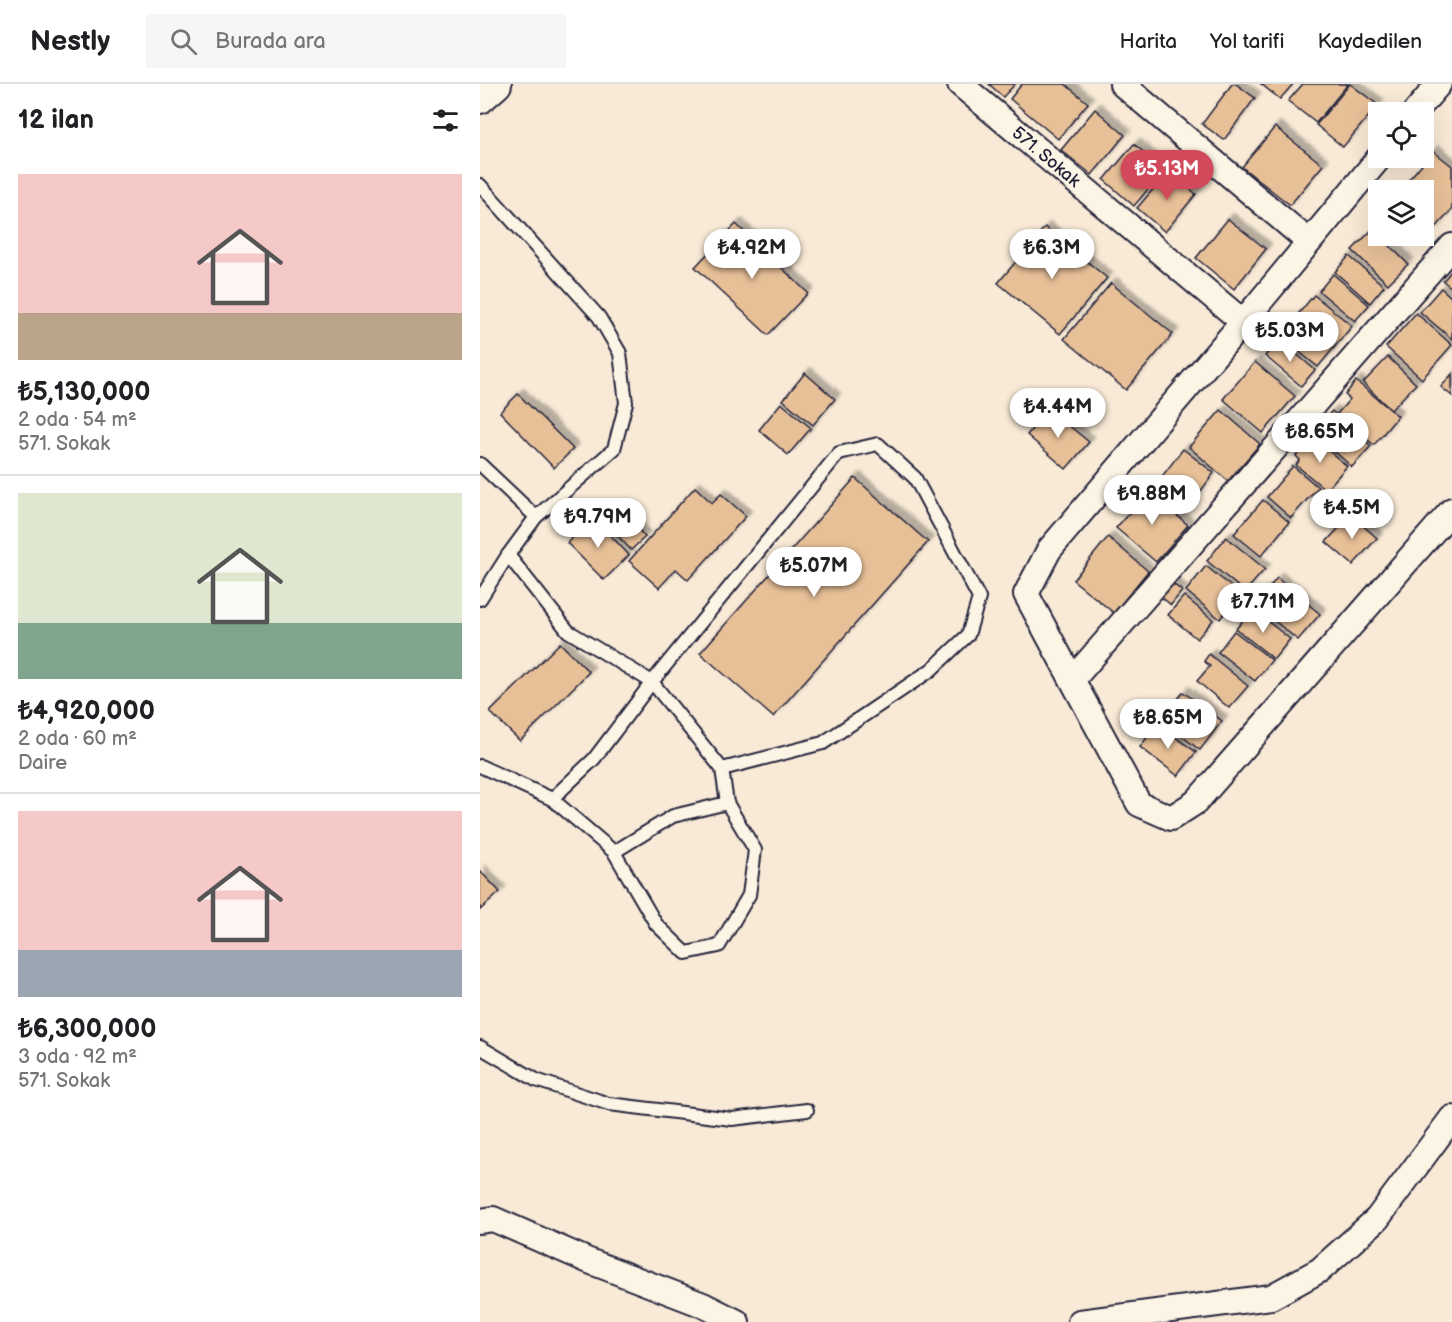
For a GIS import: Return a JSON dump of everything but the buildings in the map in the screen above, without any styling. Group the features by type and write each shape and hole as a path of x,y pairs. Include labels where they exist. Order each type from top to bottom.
{"street":[{"path":"480,98 496,84"},
{"name":"571. Sokak","path":"960,84 1243,322"},
{"path":"1122,84 1309,242"},
{"path":"1425,102 1439,89"},
{"path":"1370,168 1243,322 1049,550 1026,594 1140,804 1171,818 1196,802 1452,510"},
{"path":"1073,679 1452,246"},
{"path":"1080,1322 1227,1312 1271,1297 1320,1270 1377,1219 1452,1118"},
{"path":"480,1221 493,1219 589,1261 704,1305 737,1322"}],"lane":[{"path":"480,185 599,317 620,353 626,403 614,449 536,517 480,599"},
{"path":"552,799 594,759 652,682 839,453 878,444 915,478 979,598 968,635 931,670 823,743 722,769"},
{"path":"480,464 536,517"},
{"path":"480,766 552,799 614,852 656,924 686,953 719,946 749,895 755,850 727,803 722,769 652,682 568,631 508,555"},
{"path":"614,852 673,816 727,803"},
{"path":"480,1047 536,1080 609,1104 732,1119 807,1110"}]}
